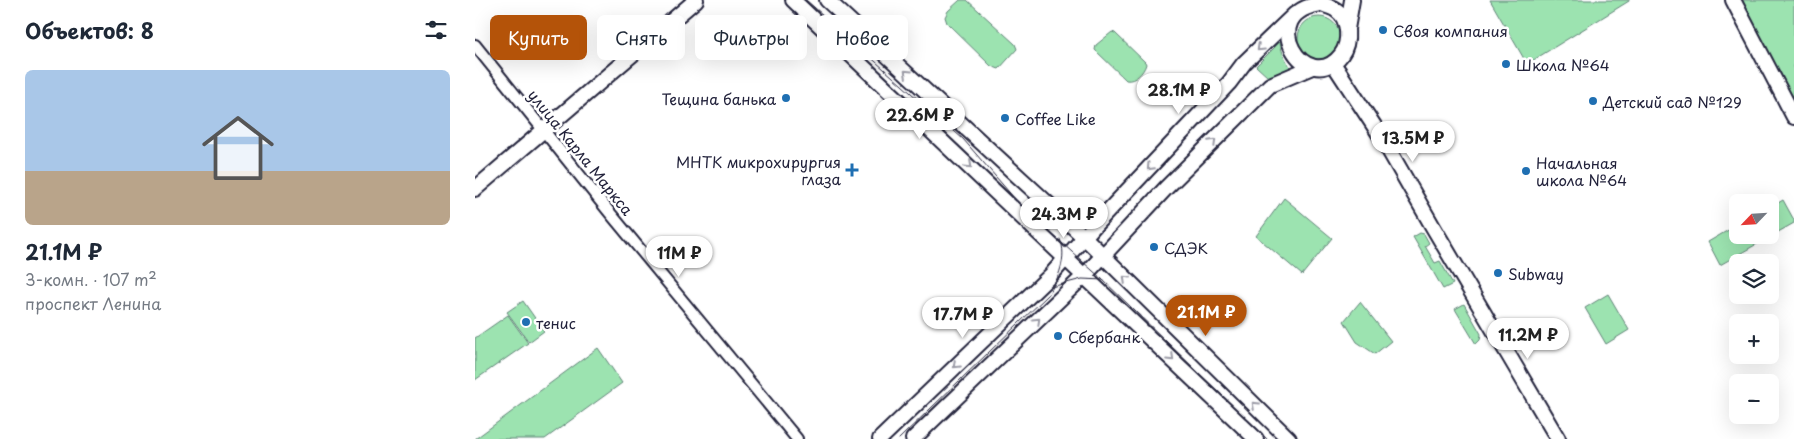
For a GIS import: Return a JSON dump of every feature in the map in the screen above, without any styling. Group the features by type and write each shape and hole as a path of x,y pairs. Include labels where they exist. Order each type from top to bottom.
{"main road":[{"path":"475,190 695,0"},
{"path":"793,0 1256,439"},
{"path":"827,0 1084,237 1289,439"},
{"path":"913,439 1085,276 1166,188 1270,85 1312,67 1333,63 1342,55 1346,44 1352,0"},
{"path":"1733,0 1794,117"},
{"path":"880,439 1067,258 1084,237 1229,83 1244,63 1303,6 1322,4 1337,10 1347,30"},
{"path":"1303,6 1289,29 1289,45 1294,54 1303,63 1312,67"},
{"path":"1333,63 1382,138 1558,439"}],"street":[{"name":"улица Карла Маркса","path":"475,45 610,213 797,439"}],"green space":[{"path":"960,0 967,0 1015,44 1017,49 999,69 991,66 947,23 945,17 948,11"},
{"path":"1490,0 1629,0 1629,1 1527,64"},
{"path":"1737,0 1794,0 1794,106"},
{"path":"1323,17 1331,20 1337,26 1340,38 1337,50 1331,56 1315,59 1307,56 1301,50 1298,34 1301,26 1307,20"},
{"path":"1112,32 1145,62 1143,70 1136,78 1126,80 1095,50 1096,45"},
{"path":"1280,42 1285,58 1294,71 1269,78 1256,66"},
{"path":"1284,198 1332,238 1302,275 1256,236"},
{"path":"1783,200 1794,223 1779,232 1779,202"},
{"path":"1729,230 1729,244 1757,244 1739,254 1729,254 1729,260 1720,265 1708,242"},
{"path":"1420,233 1424,234 1429,243 1425,246 1435,263 1440,261 1453,284 1443,289 1413,237"},
{"path":"1608,294 1629,330 1606,344 1585,308"},
{"name":"тенис","path":"523,301 544,331 529,342 507,312"},
{"path":"1360,302 1391,341 1375,354 1357,342 1344,321"},
{"path":"1464,304 1481,334 1480,340 1476,344 1455,309"},
{"path":"508,315 528,343 475,380 475,338"},
{"path":"598,348 622,383 545,439 475,439"}],"tram line":[{"path":"806,0 963,139 1022,207 1102,279 1267,439"},
{"path":"899,439 1048,295 1061,268 1063,253 1060,239"},
{"path":"1051,287 1082,279 1104,280"}],"place":[{"name":"Своя компания","path":"1383,30"},
{"name":"Школа №64","path":"1506,64"},
{"name":"Тещина банька","path":"786,98"},
{"name":"Детский сад №129","path":"1593,101"},
{"name":"Coffee Like","path":"1005,118"},
{"name":"МНТК микрохирургия глаза","path":"852,170"},
{"name":"Начальная школа №64","path":"1526,171"},
{"name":"СДЭК","path":"1154,247"},
{"name":"Subway","path":"1498,273"},
{"name":"тенис","path":"526,322"},
{"name":"Сбербанк","path":"1058,336"}]}
